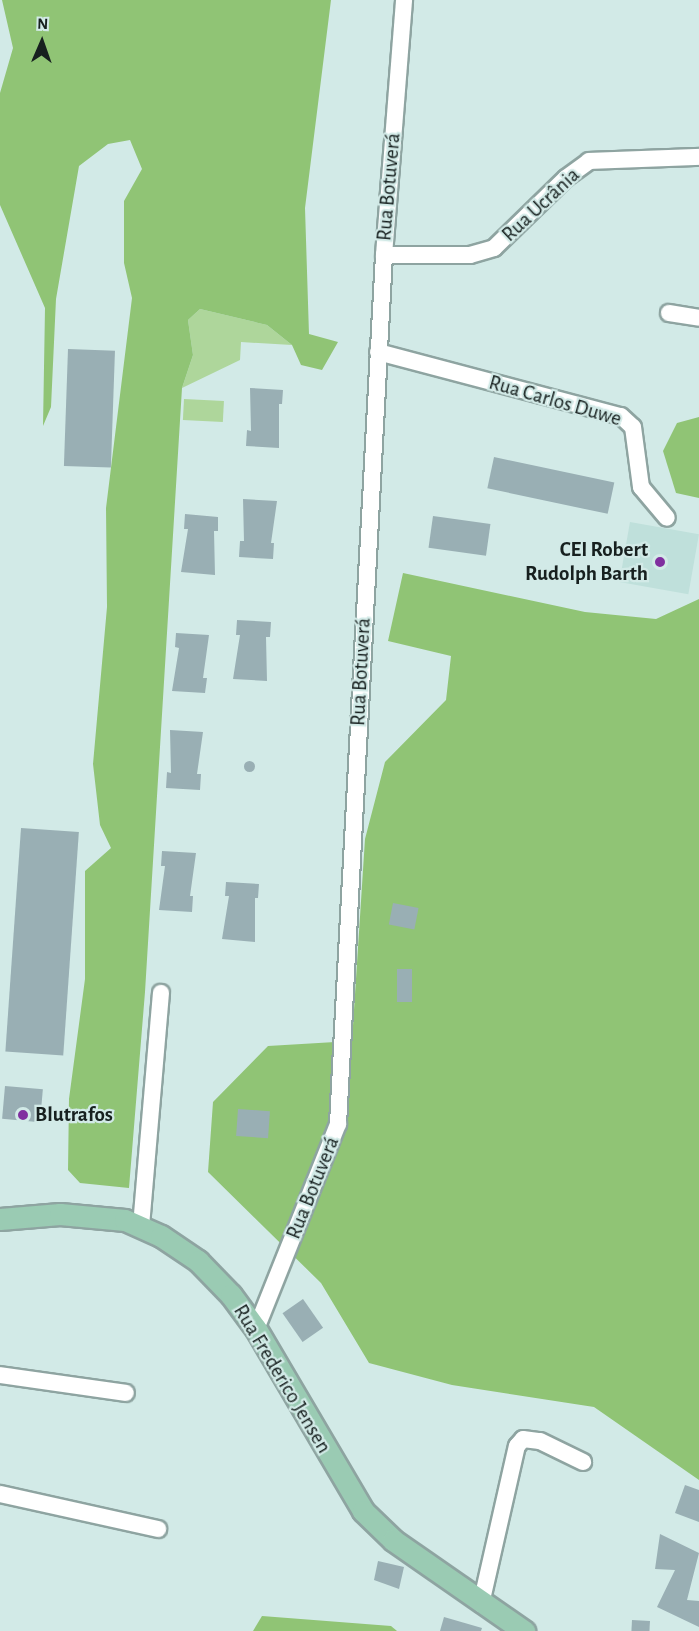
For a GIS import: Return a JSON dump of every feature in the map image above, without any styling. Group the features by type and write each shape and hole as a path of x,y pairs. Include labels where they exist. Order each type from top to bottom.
{"main road":[{"name":"Rua Frederico Jensen","path":"0,1219 97,1215 141,1226 212,1273 256,1329 363,1510 393,1540 524,1631"}],"street":[{"name":"Rua Botuverá","path":"256,1329 338,1124 378,352 404,0"},
{"name":"Rua Ucrânia","path":"384,255 470,255 494,248 566,178 589,161 699,157"},
{"path":"669,313 699,318"},
{"name":"Rua Carlos Duwe","path":"378,352 621,416 633,427 641,488 667,518"},
{"path":"141,1226 161,993"},
{"path":"0,1375 126,1393"},
{"path":"482,1604 517,1446 523,1439 540,1441 583,1462"},
{"path":"0,1494 158,1529"}],"shaded area":[{"name":"CEI Robert Rudolph Barth","path":"630,522 699,534 688,594 619,582"}],"green space":[{"path":"2,0 331,0 305,208 309,334 338,342 322,370 301,365 292,345 267,325 200,309 188,320 193,355 182,388 145,992 129,1188 80,1183 68,1170 69,1099 85,979 85,871 111,848 100,825 93,764 107,607 106,508 132,298 124,263 124,201 142,169 130,140 108,144 79,166 56,299 51,407 43,426 45,308 0,205 0,93 13,48"},
{"path":"200,309 267,325 292,345 241,342 240,360 182,388 193,355 188,320"},
{"path":"184,399 224,401 223,422 183,420"},
{"path":"699,417 699,498 676,493 663,451 677,423"},
{"path":"403,573 585,612 656,619 699,599 699,1480 594,1407 452,1385 369,1363 321,1283 208,1172 213,1102 268,1046 352,1041 365,839 385,762 446,700 451,656 388,641"},
{"path":"262,1616 391,1626 397,1631 253,1631"}],"building":[{"path":"68,349 115,351 111,468 64,466"},
{"path":"250,388 283,390 282,404 279,404 279,448 246,446 247,430 251,431"},
{"path":"494,457 614,483 608,514 487,488"},
{"path":"243,499 277,501 271,543 274,543 273,559 239,557 240,541 244,541"},
{"path":"185,514 218,517 218,531 214,531 215,575 181,572 188,529 184,529"},
{"path":"433,516 490,524 486,556 429,548"},
{"path":"237,620 271,622 270,637 266,637 267,681 233,679 240,635 236,635"},
{"path":"176,633 209,635 203,678 207,678 205,693 172,691 179,648 175,647"},
{"path":"170,730 203,732 197,774 201,774 200,790 166,788 167,772 171,773"},
{"path":"249,760 255,766 249,772 243,766"},
{"path":"21,828 79,832 63,1056 5,1051"},
{"path":"162,851 196,853 190,896 193,896 192,912 159,910 165,866 161,866"},
{"path":"226,882 259,884 258,898 255,898 255,942 222,939 229,896 225,896"},
{"path":"393,903 419,908 414,930 389,925"},
{"path":"397,969 412,969 412,1002 397,1002"},
{"path":"5,1086 43,1089 40,1122 2,1119"},
{"path":"238,1109 270,1111 268,1138 236,1136"},
{"path":"303,1299 323,1328 303,1342 283,1313"},
{"path":"685,1485 699,1490 699,1522 675,1513"},
{"path":"660,1534 699,1553 687,1600 699,1601 699,1627 657,1607 675,1570 655,1569"},
{"path":"378,1561 404,1567 399,1589 374,1580"},
{"path":"444,1617 482,1628 481,1631 440,1631"},
{"path":"632,1620 650,1621 649,1631 631,1631"}],"place":[{"name":"CEI Robert Rudolph Barth","path":"660,562"},
{"name":"Blutrafos","path":"23,1115"}]}
